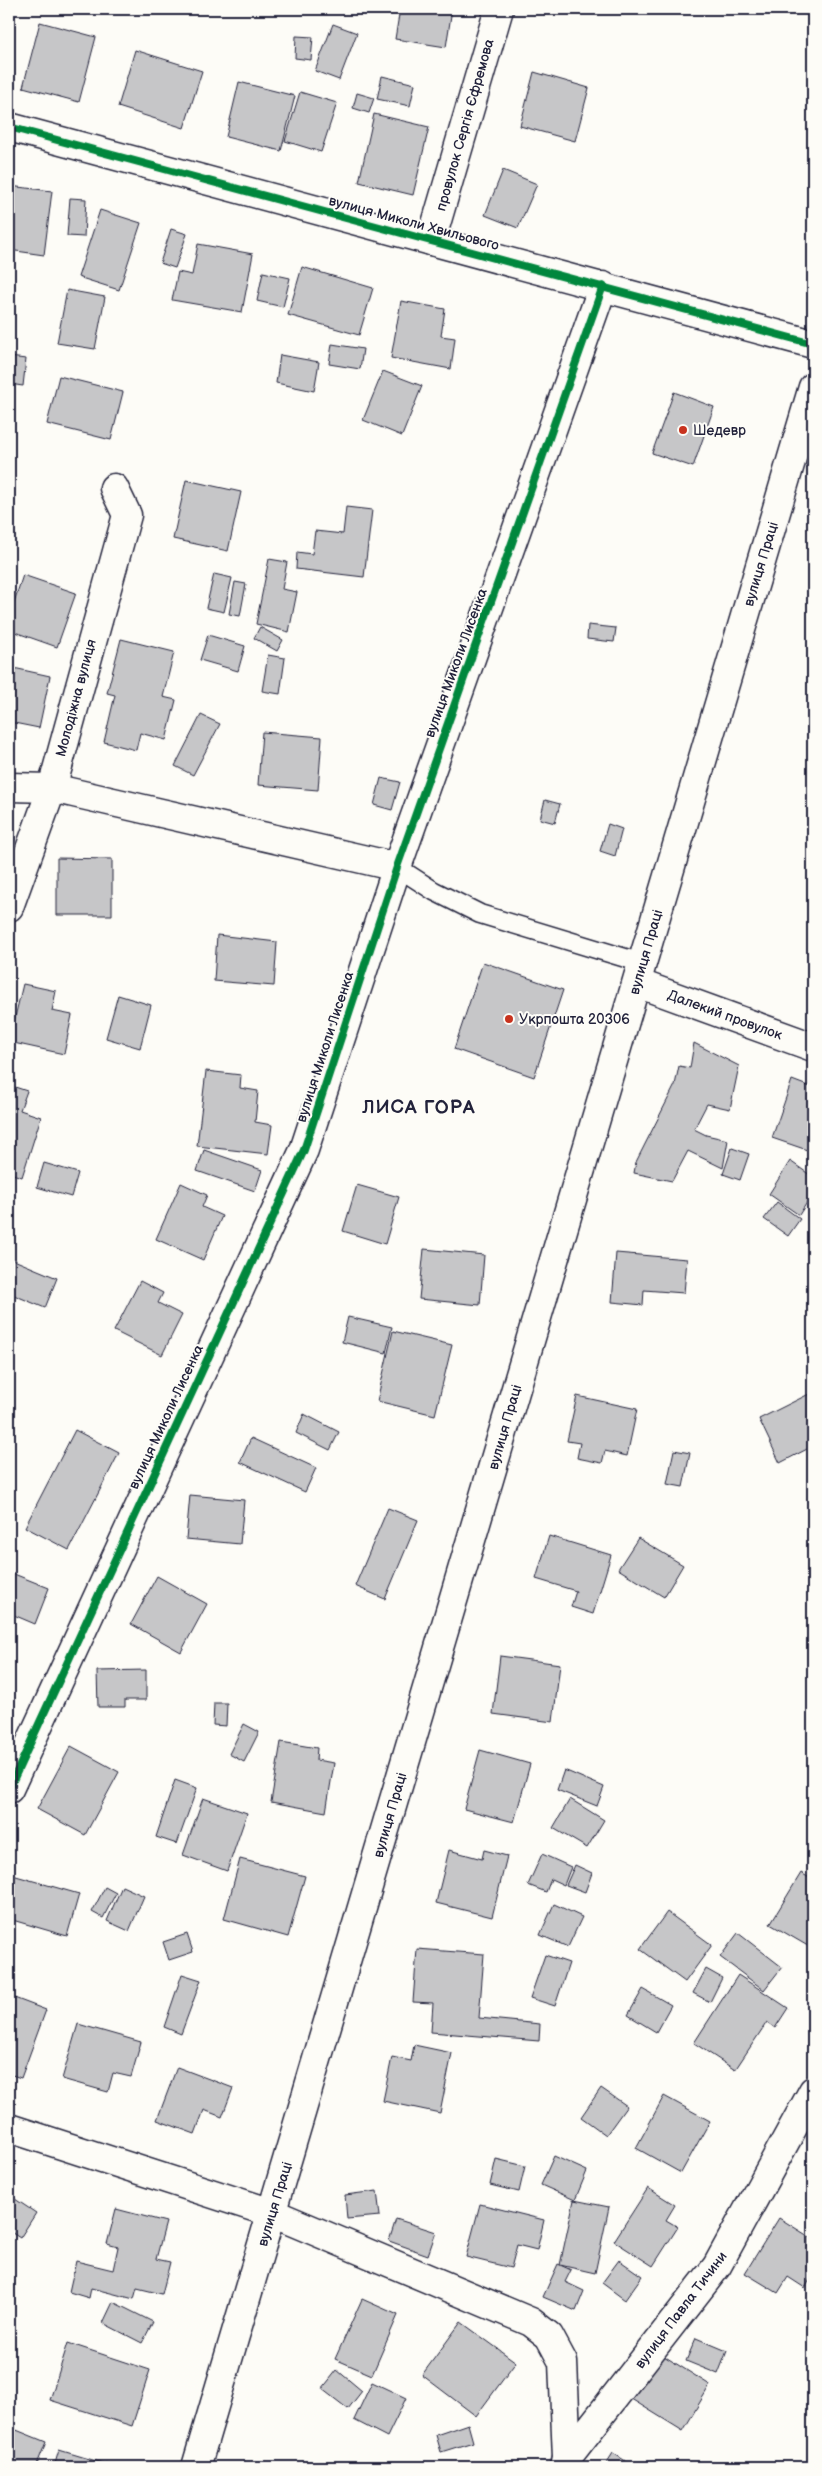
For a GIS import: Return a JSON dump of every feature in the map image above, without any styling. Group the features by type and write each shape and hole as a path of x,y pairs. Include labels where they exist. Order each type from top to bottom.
{"street":[{"name":"провулок Сергія Єфремова","path":"431,241 499,9"},
{"name":"вулиця Миколи Хвильового","path":"9,127 813,344"},
{"name":"вулиця Миколи Лисенка","path":"9,1789 304,1150 397,867 603,286"},
{"name":"вулиця Праці","path":"196,2467 813,387"},
{"name":"Молодіжна вулиця","path":"9,907 52,788 127,514 114,488"},
{"path":"9,787 52,788 397,867"},
{"name":"Далекий провулок","path":"640,973 813,1047"},
{"name":"вулиця Павла Тичини","path":"566,2463 717,2266 813,2091"},
{"path":"9,2128 272,2213 531,2322 549,2336 563,2362 566,2463"}],"lane":[{"path":"397,867 434,891 480,914 640,973"}],"building":[{"path":"400,9 452,9 446,47 395,39"},
{"path":"40,22 96,37 79,102 23,87"},
{"path":"333,24 357,33 339,80 315,71"},
{"path":"296,36 313,37 311,60 295,58"},
{"path":"135,50 202,71 184,128 118,107"},
{"path":"534,72 589,88 575,141 520,126"},
{"path":"382,76 415,84 410,106 377,99"},
{"path":"239,82 295,96 281,151 226,137"},
{"path":"300,92 337,103 321,152 285,141"},
{"path":"357,93 374,98 369,113 353,108"},
{"path":"374,114 429,127 413,195 359,182"},
{"path":"503,170 537,184 518,228 485,215"},
{"path":"9,186 52,191 44,255 9,250"},
{"path":"70,198 86,199 84,237 67,236"},
{"path":"100,210 141,223 119,290 78,277"},
{"path":"171,229 187,234 175,268 160,263"},
{"path":"198,244 253,254 242,312 172,300 178,272 192,275"},
{"path":"302,267 373,288 359,335 288,315"},
{"path":"263,272 290,278 283,307 257,301"},
{"path":"67,290 105,297 95,349 57,343"},
{"path":"401,301 445,309 441,336 455,338 451,369 391,358"},
{"path":"332,344 363,349 360,369 329,364"},
{"path":"280,355 319,362 314,391 276,383"},
{"path":"9,357 26,359 23,386 9,384"},
{"path":"383,371 422,386 402,436 363,420"},
{"path":"59,376 123,392 111,440 47,424"},
{"name":"Шедевр","path":"674,392 714,407 693,467 652,453"},
{"path":"186,480 241,492 228,551 173,539"},
{"path":"346,507 372,510 364,577 296,569 297,552 312,554 315,531 343,534"},
{"path":"269,559 287,562 282,589 297,592 289,632 256,624"},
{"path":"214,574 232,578 224,612 206,608"},
{"path":"23,575 76,593 57,647 9,630 9,617"},
{"path":"235,582 246,584 240,616 229,614"},
{"path":"588,625 616,628 614,642 587,639"},
{"path":"260,627 283,640 277,651 254,638"},
{"path":"208,635 245,646 238,671 200,660"},
{"path":"121,639 174,652 163,697 176,700 166,740 140,733 136,750 104,742 115,695 107,693"},
{"path":"268,655 285,658 280,694 262,691"},
{"path":"9,667 50,676 39,728 9,722"},
{"path":"201,715 220,724 193,775 175,766"},
{"path":"262,732 322,737 318,790 258,785"},
{"path":"381,778 400,782 392,810 374,805"},
{"path":"545,800 560,804 555,823 540,819"},
{"path":"608,824 622,829 615,856 600,851"},
{"path":"57,858 112,859 112,915 57,915"},
{"path":"217,935 277,942 274,986 214,981"},
{"name":"Укрпошта 20306","path":"483,962 563,990 534,1077 454,1049"},
{"path":"23,984 56,991 52,1011 72,1015 64,1054 9,1042"},
{"path":"118,995 151,1005 140,1048 106,1038"},
{"path":"694,1043 739,1066 730,1109 707,1104 694,1129 706,1135 728,1140 723,1168 688,1151 672,1181 634,1173 636,1162 675,1085 679,1066 690,1068"},
{"path":"206,1071 241,1075 240,1088 258,1091 255,1122 272,1125 268,1154 197,1146"},
{"path":"792,1080 813,1088 813,1152 772,1138"},
{"path":"9,1085 27,1091 20,1110 41,1117 22,1177 9,1173"},
{"path":"732,1148 749,1154 740,1180 723,1174"},
{"path":"204,1150 262,1170 255,1191 197,1171"},
{"path":"790,1161 813,1177 813,1193 799,1215 769,1194"},
{"path":"44,1163 78,1173 71,1197 37,1187"},
{"path":"181,1183 207,1195 202,1207 222,1216 203,1260 156,1239"},
{"path":"357,1185 399,1197 385,1244 343,1231"},
{"path":"777,1202 800,1219 788,1236 764,1219"},
{"path":"424,1249 484,1255 480,1305 419,1299"},
{"path":"616,1253 687,1259 684,1293 644,1290 643,1305 612,1302"},
{"path":"9,1258 57,1278 45,1308 9,1293"},
{"path":"140,1281 163,1293 158,1303 182,1315 162,1355 114,1331"},
{"path":"348,1317 392,1327 386,1353 342,1342"},
{"path":"393,1331 452,1345 435,1415 377,1401"},
{"path":"809,1394 813,1402 813,1446 780,1463 759,1419"},
{"path":"577,1396 637,1409 627,1456 605,1451 602,1463 577,1458 580,1443 567,1441"},
{"path":"304,1414 339,1432 330,1450 296,1433"},
{"path":"75,1430 119,1453 69,1550 25,1527"},
{"path":"251,1438 316,1468 305,1492 240,1462"},
{"path":"674,1450 690,1453 683,1487 667,1484"},
{"path":"190,1495 244,1500 240,1544 186,1539"},
{"path":"388,1508 418,1520 385,1599 355,1586"},
{"path":"549,1536 611,1555 593,1614 571,1607 576,1591 536,1579"},
{"path":"638,1538 683,1565 664,1597 618,1569"},
{"path":"9,1572 49,1588 35,1624 9,1613"},
{"path":"157,1576 207,1604 181,1652 131,1624"},
{"path":"500,1656 560,1664 553,1722 493,1714"},
{"path":"146,1670 146,1700 125,1700 125,1707 98,1707 97,1671"},
{"path":"214,1703 227,1703 226,1726 213,1725"},
{"path":"244,1724 259,1732 244,1762 229,1754"},
{"path":"281,1742 317,1748 316,1760 334,1763 326,1812 271,1802"},
{"path":"71,1746 119,1772 85,1835 37,1809"},
{"path":"480,1750 530,1764 514,1822 464,1809"},
{"path":"564,1770 604,1787 597,1806 557,1790"},
{"path":"175,1780 197,1788 177,1844 156,1837"},
{"path":"203,1798 247,1813 227,1871 183,1855"},
{"path":"570,1799 604,1820 587,1848 553,1828"},
{"path":"449,1850 482,1859 484,1850 507,1856 492,1917 436,1903"},
{"path":"542,1854 571,1867 564,1885 551,1879 546,1892 528,1885"},
{"path":"240,1859 305,1876 288,1937 224,1919"},
{"path":"575,1865 592,1873 585,1892 566,1885"},
{"path":"801,1873 813,1880 813,1949 770,1924"},
{"path":"9,1874 79,1894 67,1936 9,1919"},
{"path":"122,1886 144,1896 129,1931 107,1921"},
{"path":"105,1887 116,1893 103,1918 92,1912"},
{"path":"554,1904 582,1917 568,1947 540,1935"},
{"path":"667,1912 712,1945 685,1982 640,1949"},
{"path":"738,1933 782,1967 764,1990 720,1957"},
{"path":"187,1934 193,1952 169,1960 163,1942"},
{"path":"417,1949 484,1954 479,2018 540,2024 539,2041 431,2032 433,2003 413,2002"},
{"path":"545,1955 569,1963 555,2006 530,1998"},
{"path":"706,1969 722,1978 710,2002 693,1993"},
{"path":"182,1974 201,1980 181,2034 164,2027"},
{"path":"738,1975 788,2008 775,2028 767,2022 735,2070 694,2043"},
{"path":"643,1989 671,2005 656,2032 628,2015"},
{"path":"9,1996 46,2010 21,2078 9,2074"},
{"path":"78,2024 141,2042 131,2077 113,2073 108,2092 62,2079"},
{"path":"414,2045 452,2053 440,2113 383,2101 392,2057 411,2061"},
{"path":"177,2067 233,2088 222,2117 204,2110 195,2134 157,2120"},
{"path":"601,2088 627,2106 606,2135 581,2117"},
{"path":"664,2096 710,2121 681,2173 636,2148"},
{"path":"554,2156 587,2171 575,2200 541,2185"},
{"path":"496,2159 525,2166 519,2192 490,2185"},
{"path":"813,2181 813,2196 808,2193"},
{"path":"648,2188 675,2205 666,2220 678,2227 653,2266 614,2241"},
{"path":"377,2191 380,2216 347,2219 345,2195"},
{"path":"9,2195 36,2213 20,2238 9,2231"},
{"path":"574,2200 609,2207 595,2273 560,2265"},
{"path":"480,2204 544,2220 537,2250 517,2245 511,2268 466,2257"},
{"path":"116,2209 166,2222 156,2259 170,2262 162,2294 137,2288 134,2299 91,2288 89,2298 69,2292 76,2261 113,2270 118,2247 107,2244"},
{"path":"779,2218 813,2239 813,2275 805,2288 788,2277 778,2293 745,2273"},
{"path":"396,2219 436,2232 428,2255 389,2241"},
{"path":"619,2260 642,2276 625,2300 602,2283"},
{"path":"558,2264 571,2270 565,2282 584,2291 576,2311 543,2297"},
{"path":"362,2299 398,2315 372,2375 335,2359"},
{"path":"113,2302 153,2322 142,2343 103,2323"},
{"path":"461,2322 516,2362 476,2416 422,2375"},
{"path":"696,2338 727,2351 718,2374 686,2361"},
{"path":"68,2343 150,2370 132,2426 50,2400"},
{"path":"656,2351 710,2385 683,2431 628,2397"},
{"path":"337,2370 362,2391 348,2409 322,2389"},
{"path":"372,2382 406,2398 387,2437 354,2420"},
{"path":"468,2424 473,2442 441,2452 436,2435"},
{"path":"9,2427 46,2442 36,2467 9,2467"},
{"path":"59,2450 113,2466 54,2467"},
{"path":"613,2453 635,2467 604,2467"}],"cycle path":[{"path":"9,127 813,344"},
{"path":"9,1789 304,1150 397,867 603,286"}],"place":[{"name":"Шедевр","path":"683,430"},
{"name":"Укрпошта 20306","path":"509,1019"}],"district":[{"name":"ЛИСА ГОРА","path":"419,1107"}]}
